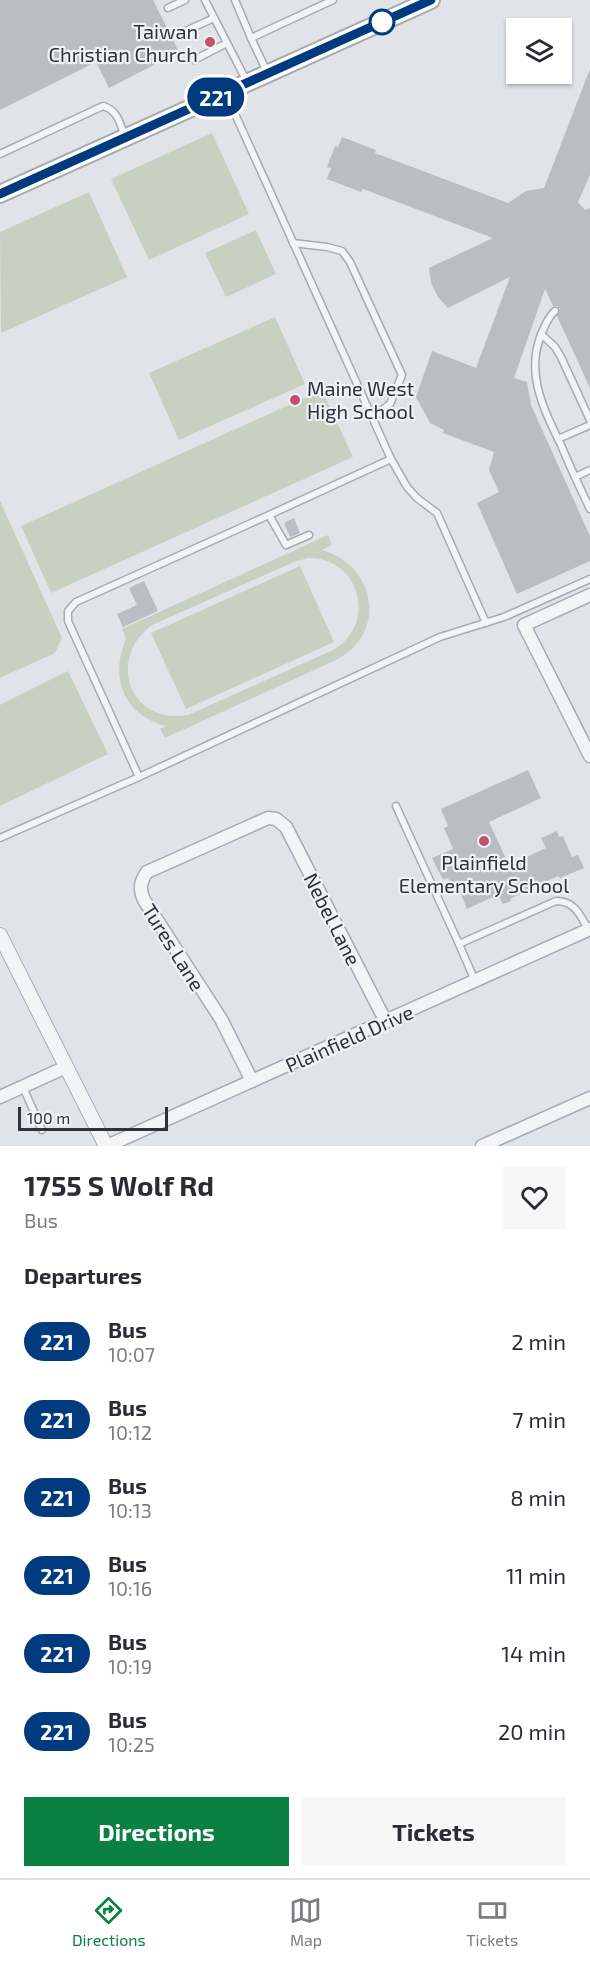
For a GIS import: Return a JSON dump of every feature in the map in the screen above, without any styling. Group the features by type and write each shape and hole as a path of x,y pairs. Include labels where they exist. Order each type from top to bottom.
{"main road":[{"path":"1,190 125,138 431,0"}],"street":[{"path":"589,600 524,625 590,756"},
{"name":"Tures Lane","path":"252,1082 221,1019 144,900 140,891 141,880 147,872 268,818 276,819"},
{"name":"Nebel Lane","path":"276,819 286,827 386,1022"},
{"name":"Plainfield Drive","path":"106,1146 589,930"},
{"path":"1,939 106,1146"},
{"path":"0,1097 66,1067"},
{"path":"482,1146 590,1098"}],"lane":[{"path":"168,8 185,0"},
{"path":"205,0 247,83"},
{"path":"235,0 267,74"},
{"path":"251,38 333,0"},
{"path":"179,34 214,18"},
{"path":"194,60 227,43"},
{"path":"226,93 391,459 412,493 437,513 486,623"},
{"path":"0,154 103,106 115,112 125,138"},
{"path":"293,243 342,251 350,262 402,375 390,404 373,417"},
{"path":"555,311 550,315 541,334 536,354 536,381 545,413 590,509"},
{"path":"541,334 555,347 561,357 590,420"},
{"path":"558,439 590,425"},
{"path":"139,777 70,626 68,611 76,602 391,459"},
{"path":"575,477 590,470"},
{"path":"268,515 286,544 309,535"},
{"path":"0,838 139,777 440,637 534,605 590,579"},
{"path":"396,806 476,981"},
{"path":"459,944 555,901 564,901 575,907 589,930"},
{"path":"23,1087 42,1130"}],"green space":[{"path":"212,133 249,214 149,260 111,179"},
{"path":"89,192 127,277 1,333 0,232"},
{"path":"256,230 276,274 226,297 205,253"},
{"path":"275,317 305,384 179,440 149,373"},
{"path":"322,390 353,457 51,593 21,526"},
{"path":"0,501 62,638 55,653 0,678"},
{"path":"328,535 332,545 322,550 340,558 354,570 364,584 369,600 369,617 363,634 353,648 336,660 165,738 160,729 166,726 140,714 130,704 124,693 119,667 126,639 122,629","holes":["308,558 326,561 340,568 351,580 357,594 359,609 355,625 347,639 333,650 188,715 168,715 151,710 139,700 131,686 128,671 130,655 138,639 152,625 294,562"]},
{"path":"300,566 334,642 186,709 151,633"},
{"path":"68,671 108,754 0,806 0,705"}],"building":[{"path":"0,0 153,0 179,52 109,88 96,62 0,110"},
{"name":"Maine West High School","path":"590,69 590,175 578,202 585,210 590,208 590,388 557,316 560,309 553,306 545,289 514,378 527,382 531,405 590,536 590,561 517,594 477,503 499,492 489,470 494,452 443,433 444,430 430,423 416,397 432,351 476,368 510,277 448,308 438,297 431,283 429,268 493,238 363,189 361,192 327,179 331,168 327,167 335,146 338,147 342,137 376,150 375,153 508,203 526,191 544,188"},
{"path":"294,518 300,533 290,537 284,523"},
{"path":"144,581 158,611 123,627 117,614 137,605 129,588"},
{"path":"528,770 541,798 489,822 509,865 546,848 541,838 557,831 559,837 563,836 572,857 578,855 584,868 560,878 558,876 503,904 500,898 495,900 493,897 467,909 456,882 451,885 448,878 443,880 432,858 453,849 444,828 448,826 441,809"}],"bus line":[{"name":"221","path":"0,194 431,0"}],"place":[{"name":"Taiwan Christian Church","path":"210,42"},
{"name":"Maine West High School","path":"295,400"},
{"name":"Plainfield Elementary School","path":"484,841"}]}
